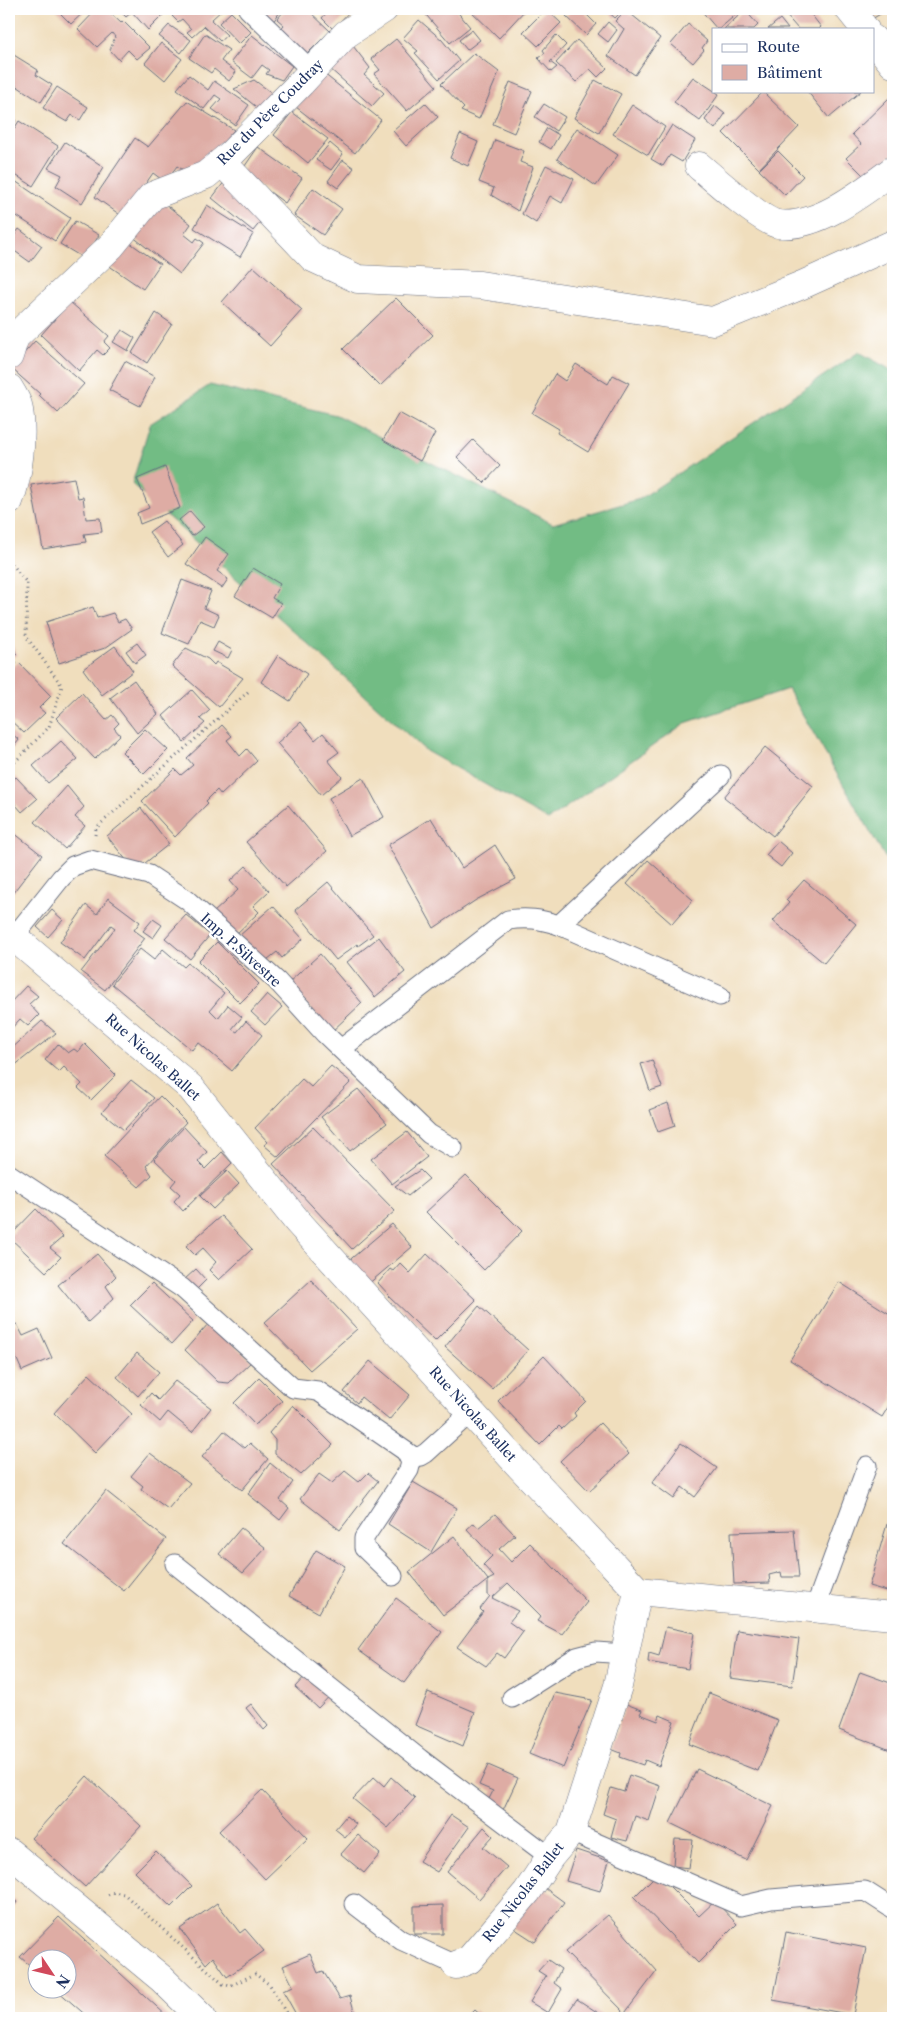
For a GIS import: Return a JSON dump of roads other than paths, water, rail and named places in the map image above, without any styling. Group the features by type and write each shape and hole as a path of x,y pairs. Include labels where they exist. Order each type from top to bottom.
{"street":[{"name":"Rue du Père Coudray","path":"9,356 15,337 111,246 152,196 206,175 222,162 346,34 384,9"},
{"path":"849,9 864,28"},
{"path":"874,40 893,64"},
{"path":"222,162 313,258 358,279 480,285 713,321 802,285 893,244"},
{"path":"699,166 747,206 777,224 810,222 853,199 893,170"},
{"path":"9,388 18,404 21,435 16,474 9,501"},
{"name":"Rue Nicolas Ballet","path":"11,935 191,1088 297,1221 638,1591 618,1686 571,1832 550,1857 527,1892 468,1960 456,1965"},
{"path":"638,1591 893,1616"},
{"path":"9,1852 162,1979 202,2018"}],"lane":[{"path":"248,9 312,71"},
{"path":"559,925 721,775"},
{"name":"Imp. P.Silvestre","path":"11,935 73,866 90,860 149,875 187,900 277,981 341,1049 429,1134 453,1148"},
{"path":"341,1049 508,920 541,919 559,925 720,996"},
{"path":"9,1174 182,1288 293,1388 318,1391 414,1457 421,1456 471,1412"},
{"path":"393,1576 364,1548 363,1543 409,1470 412,1462 406,1452"},
{"path":"815,1608 867,1466"},
{"path":"175,1564 420,1759 550,1857"},
{"path":"512,1698 582,1655 596,1652 625,1654"},
{"path":"571,1832 741,1906 771,1899 865,1891 893,1909"},
{"path":"354,1904 401,1940 456,1965"}]}
